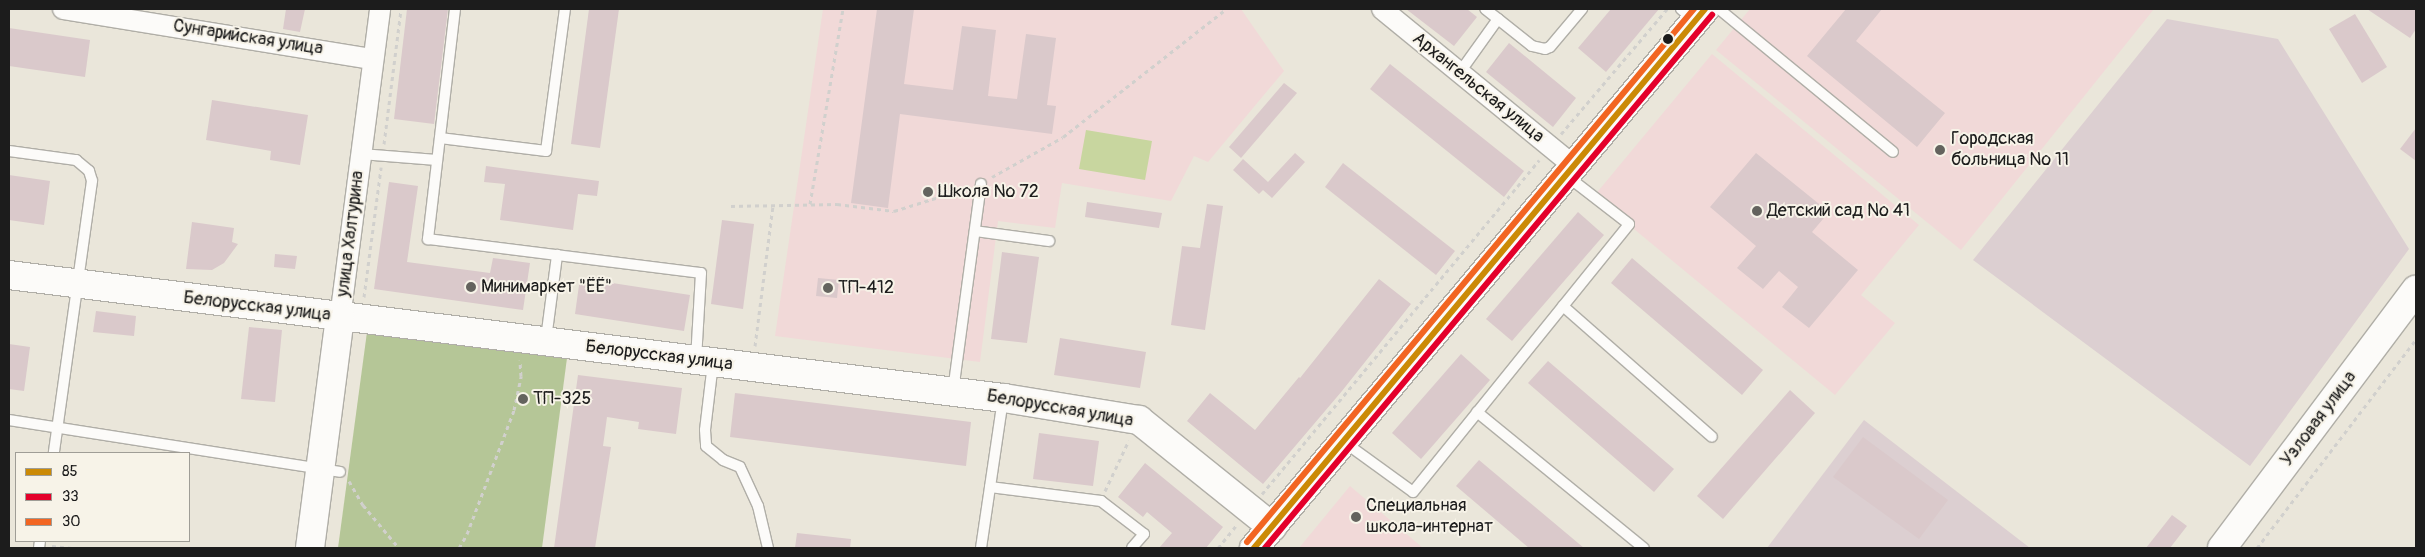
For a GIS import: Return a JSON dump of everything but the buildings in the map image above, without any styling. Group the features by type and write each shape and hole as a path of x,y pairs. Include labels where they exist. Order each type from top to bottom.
{"street":[{"name":"Сунгарийская улица","path":"63,9 373,59"},
{"name":"улица Халтурина","path":"310,548 330,471 350,319 361,154 380,9"},
{"name":"Архангельская улица","path":"1382,9 1550,147 1571,172"},
{"path":"1254,548 1571,172 1694,13"},
{"name":"Белорусская улица","path":"9,276 1004,398 1139,420 1272,527"},
{"name":"Узловая улица","path":"2222,548 2416,290"}],"lane":[{"path":"455,9 428,239 700,273 706,446 723,460 740,467 758,506 768,548"},
{"path":"440,138 546,151 565,9"},
{"path":"1485,9 1532,46 1545,49 1550,47 1582,9"},
{"path":"1719,9 1893,152"},
{"path":"1460,72 1498,20"},
{"path":"9,151 76,160 89,171 92,181 54,452"},
{"path":"361,154 437,160"},
{"path":"1343,442 1413,492 1629,224 1571,172"},
{"path":"953,392 981,184"},
{"path":"975,232 1049,241"},
{"path":"546,343 557,255"},
{"path":"1563,306 1712,437"},
{"path":"981,548 1004,398"},
{"path":"1477,412 1644,548"},
{"path":"9,420 330,471"},
{"path":"990,487 1101,501 1144,534 1132,548"}],"path":[{"path":"350,319 382,156 401,9"},
{"path":"810,204 843,9"},
{"path":"731,206 837,204 894,212 981,184 1063,137 1226,9"},
{"path":"1218,548 1550,147 1667,9"},
{"path":"752,368 773,205"},
{"path":"459,548 467,534 514,410 521,376 518,339"},
{"path":"2257,548 2416,339"},
{"path":"1101,501 1139,420"},
{"path":"330,471 351,484 363,505 399,548"},
{"path":"39,544 72,548"}],"shaded area":[{"name":"Школа № 72","path":"823,9 1241,9 1284,71 1208,162 1194,156 1171,201 1062,183 1055,228 998,221 980,362 775,336"},
{"name":"Городская больница № 11","path":"1750,9 2154,9 1961,250 1716,50"},
{"path":"2167,19 2278,39 2409,249 2250,466 1973,260"},
{"name":"Детский сад № 41","path":"1712,54 1919,225 1861,295 1895,323 1835,395 1594,196"},
{"path":"1864,420 2030,548 1767,548"},
{"name":"Специальная школа-интернат","path":"1350,486 1423,548 1299,548"}],"green space":[{"path":"1086,130 1152,141 1145,180 1079,169"},
{"path":"367,332 567,358 542,548 338,548"}],"transit line":[{"name":"30","path":"1247,542 1694,9"},
{"name":"85","path":"1254,548 1705,9"},
{"name":"33","path":"1265,548 1712,15"}],"place":[{"name":"Городская больница № 11","path":"1940,150"},
{"name":"Школа № 72","path":"928,192"},
{"name":"Детский сад № 41","path":"1757,211"},
{"name":"Минимаркет \"ЁЁ\"","path":"471,287"},
{"name":"ТП-412","path":"828,288"},
{"name":"ТП-325","path":"523,399"},
{"name":"Специальная школа-интернат","path":"1356,517"}]}
